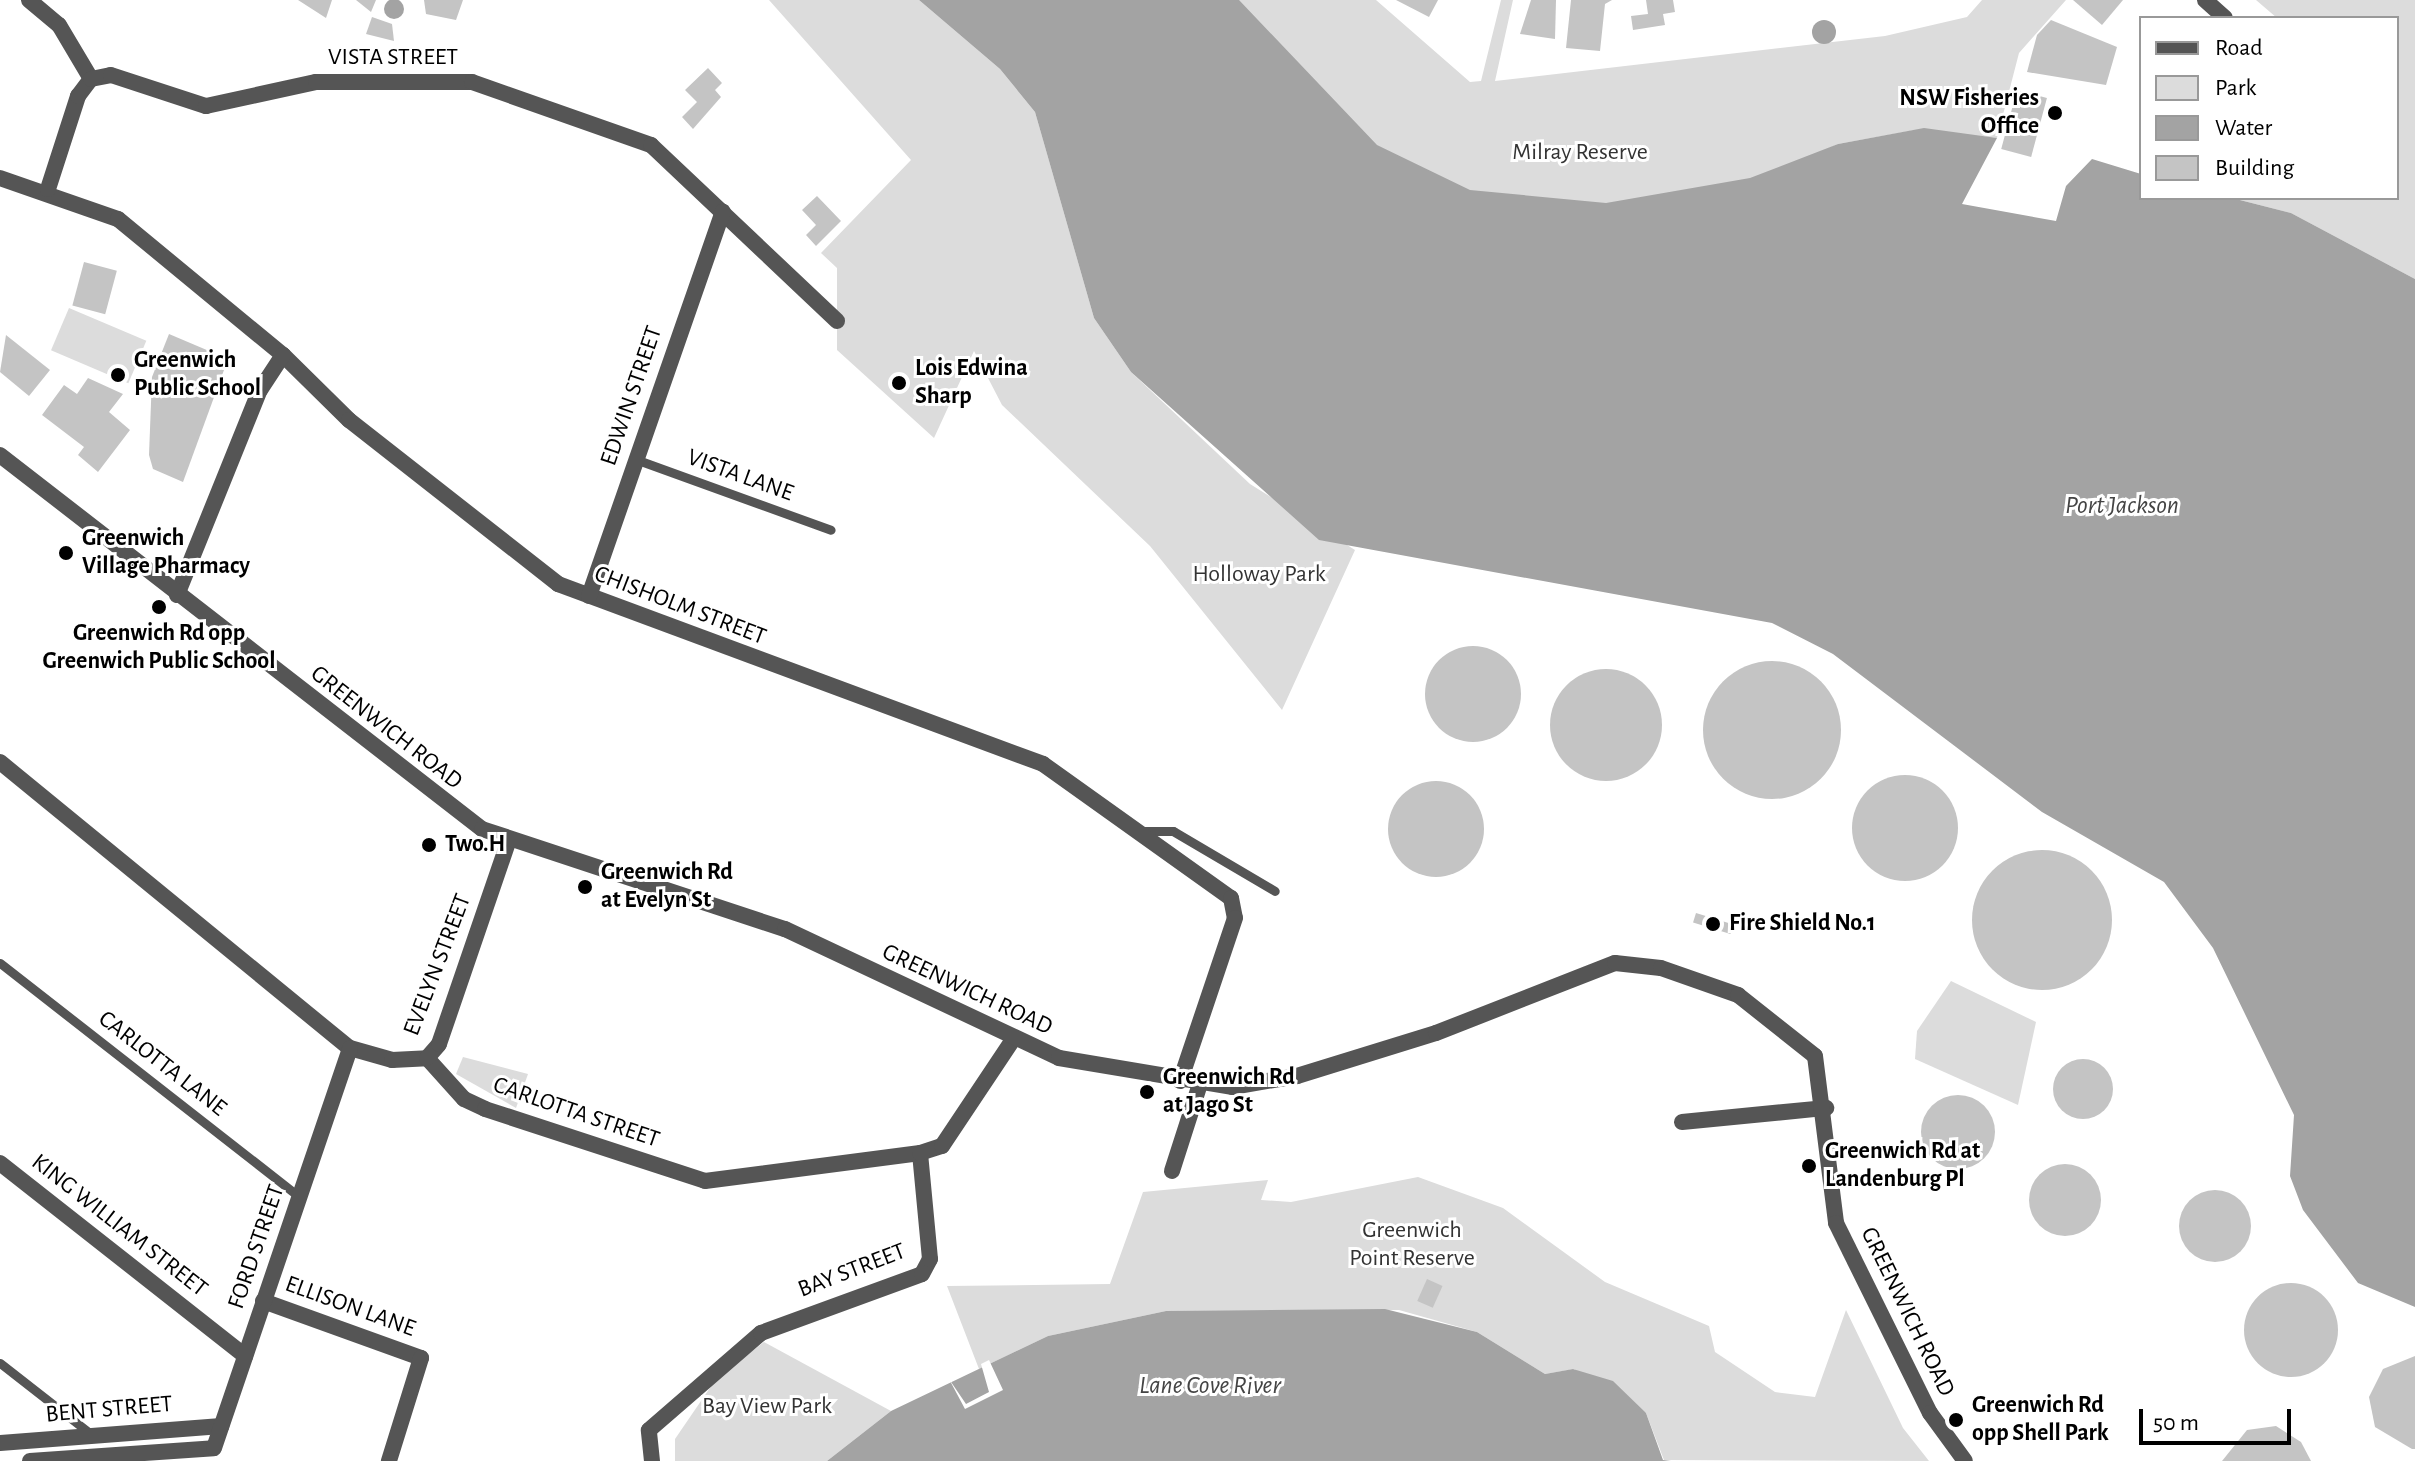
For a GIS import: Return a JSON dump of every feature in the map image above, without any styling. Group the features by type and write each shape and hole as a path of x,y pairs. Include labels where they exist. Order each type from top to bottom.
{"street":[{"path":"29,0 59,25 91,79 78,96 48,189"},
{"path":"2205,0 2223,16"},
{"name":"VISTA STREET","path":"91,79 111,75 206,106 316,82 472,82 651,145 837,321"},
{"name":"CHISHOLM STREET","path":"0,178 48,189 118,219 283,355 349,420 558,584 1043,764 1142,831 1231,898 1235,918 1180,1081"},
{"name":"EDWIN STREET","path":"589,596 723,212"},
{"path":"177,595 260,390 283,355"},
{"name":"GREENWICH ROAD","path":"0,455 427,792 508,842 785,929 1012,1041 1059,1058 1180,1081 1232,1087 1297,1076 1436,1033 1593,969 1639,963 1738,995 1784,1026 1815,1056 1826,1108 1826,1178 1836,1223 1930,1413 1965,1461"},
{"path":"0,762 350,1048 382,1059 427,1058"},
{"name":"EVELYN STREET","path":"427,1058 439,1044 508,842"},
{"path":"920,1153 942,1146 1012,1041"},
{"name":"FORD STREET","path":"210,1454 350,1048"},
{"name":"CARLOTTA STREET","path":"427,1058 464,1099 485,1109 705,1181 920,1153"},
{"path":"1172,1171 1200,1084"},
{"path":"1682,1122 1826,1108"},
{"name":"BAY STREET","path":"652,1461 649,1430 761,1333 922,1274 930,1259 920,1153"},
{"name":"KING WILLIAM STREET","path":"0,1163 245,1356"},
{"name":"ELLISON LANE","path":"263,1301 421,1358 389,1461"},
{"name":"BENT STREET","path":"0,1443 221,1426"},
{"name":"BENT STREET","path":"30,1461 210,1454"}],"lane":[{"name":"VISTA LANE","path":"635,459 831,530"},
{"path":"1142,831 1173,831 1275,891"},
{"name":"CARLOTTA LANE","path":"0,963 299,1197"},
{"path":"0,1363 92,1435"}],"green space":[{"name":"Holloway Park","path":"769,0 919,0 1000,69 1035,112 1094,318 1131,372 1250,484 1355,550 1282,710 1150,546 1002,405 974,351 934,438 837,350 837,268 821,253 911,160"},
{"name":"Milray Reserve","path":"1226,0 1376,0 1470,82 1481,81 1501,0 1513,0 1495,81 1885,36 1967,17 1982,0 2066,0 2019,53 1997,138 1915,130 1838,144 1769,176 1524,218 1338,134"},
{"path":"2256,0 2415,0 2415,279 2291,213 2240,200 2399,200 2399,16 2275,16"},
{"path":"69,308 146,341 128,383 51,350"},
{"path":"1951,981 2036,1022 2018,1105 1915,1059 1917,1031"},
{"path":"463,1057 528,1074 516,1108 456,1074"},
{"name":"Greenwich Point Reserve","path":"1418,1177 1503,1208 1605,1282 1709,1326 1715,1352 1775,1392 1815,1397 1846,1310 1903,1428 1929,1461 1664,1460 1646,1413 1574,1369 1545,1374 1477,1332 1399,1310 1166,1311 1048,1336 979,1369 947,1286 1110,1284 1143,1192 1268,1180 1261,1200 1291,1202"},
{"name":"Bay View Park","path":"764,1342 891,1411 827,1461 675,1461 675,1439 716,1379"}],"water":[{"path":"390,-1 398,-1 404,9 398,19 390,19 384,13 384,5"},
{"name":"Port Jackson","path":"919,0 1239,0 1377,145 1470,190 1606,203 1750,178 1838,144 1924,128 1997,138 1962,204 2056,221 2066,186 2092,159 2139,173 2139,200 2240,200 2291,213 2415,279 2415,1307 2358,1283 2303,1210 2290,1176 2294,1115 2213,948 2164,882 2042,812 1833,654 1772,623 1319,540 1131,372 1094,318 1035,112 1000,69"},
{"path":"1824,20 1835,27 1836,32 1829,43 1824,44 1813,37 1812,32 1819,21"},
{"name":"Lane Cove River","path":"1385,1309 1477,1332 1545,1374 1573,1369 1613,1381 1646,1413 1663,1460 1671,1461 827,1461 891,1411 1048,1336 1166,1311"}],"pier":[{"path":"989,1360 1003,1390 965,1409 949,1379 966,1404 989,1392 981,1364"}],"building":[{"path":"298,0 332,0 326,18"},
{"path":"356,0 376,0 371,12"},
{"path":"424,0 463,0 456,20 426,14"},
{"path":"1396,0 1438,0 1429,17"},
{"path":"1531,0 1556,0 1555,39 1520,34"},
{"path":"1571,0 1612,0 1605,4 1600,51 1566,48"},
{"path":"1646,0 1673,0 1675,12 1663,14 1665,25 1633,30 1631,16 1648,14"},
{"path":"2073,0 2123,0 2102,25"},
{"path":"372,17 392,24 394,41 366,34"},
{"path":"2051,20 2117,47 2106,85 2027,72 2037,35"},
{"path":"708,68 722,83 715,90 721,97 693,129 682,117 697,102 685,90"},
{"path":"2017,90 2047,98 2031,157 2001,149"},
{"path":"817,196 841,221 816,246 806,235 816,225 802,210"},
{"path":"84,262 117,271 105,314 72,305"},
{"path":"169,334 228,359 183,482 153,469 149,455 152,377"},
{"path":"6,335 50,370 29,396 0,372"},
{"path":"88,378 123,394 109,412 130,430 98,472 78,455 84,447 42,415 64,385 77,394"},
{"path":"1473,646 1491,650 1507,660 1517,676 1521,694 1517,712 1507,728 1491,738 1473,742 1455,738 1439,728 1429,712 1425,694 1429,676 1439,660 1455,650"},
{"path":"1772,661 1798,666 1821,681 1836,704 1841,730 1836,756 1821,779 1798,794 1772,799 1746,794 1723,779 1708,756 1703,730 1708,704 1723,681 1746,666"},
{"path":"1606,669 1627,673 1646,685 1658,704 1662,725 1658,746 1646,765 1627,777 1606,781 1585,777 1566,765 1554,746 1550,725 1554,704 1566,685 1585,673"},
{"path":"1905,775 1925,779 1943,790 1954,808 1958,828 1954,848 1943,866 1925,877 1905,881 1885,877 1867,866 1856,848 1852,828 1856,808 1867,790 1885,779"},
{"path":"1436,781 1454,785 1470,795 1480,811 1484,829 1480,847 1470,863 1454,873 1436,877 1418,873 1402,863 1392,847 1388,829 1392,811 1402,795 1418,785"},
{"path":"2042,850 2069,856 2091,871 2106,893 2112,920 2106,947 2091,969 2069,984 2042,990 2015,984 1993,969 1978,947 1972,920 1978,893 1993,871 2015,856"},
{"name":"Fire Shield No.1","path":"1696,913 1733,924 1730,934 1693,923"},
{"path":"2083,1059 2094,1061 2104,1068 2111,1078 2111,1100 2104,1110 2094,1117 2083,1119 2072,1117 2062,1110 2055,1100 2053,1089 2055,1078 2062,1068 2072,1061"},
{"path":"1951,1095 1965,1095 1979,1101 1989,1111 1995,1132 1989,1153 1979,1163 1965,1169 1951,1169 1937,1163 1927,1153 1921,1139 1921,1125 1927,1111 1937,1101"},
{"path":"2065,1164 2085,1170 2095,1180 2101,1200 2095,1220 2085,1230 2065,1236 2045,1230 2035,1220 2029,1200 2035,1180 2045,1170"},
{"path":"2215,1190 2235,1196 2245,1206 2251,1226 2245,1246 2235,1256 2215,1262 2195,1256 2185,1246 2179,1226 2185,1206 2195,1196"},
{"path":"1427,1279 1443,1286 1433,1308 1417,1301"},
{"path":"2291,1283 2309,1286 2325,1296 2335,1312 2338,1330 2335,1348 2325,1364 2309,1374 2291,1377 2273,1374 2257,1364 2247,1348 2244,1330 2247,1312 2257,1296 2273,1286"},
{"path":"2415,1356 2415,1449 2412,1449 2375,1427 2369,1397 2383,1369"},
{"path":"2276,1426 2301,1442 2311,1461 2222,1461 2247,1430"}],"place":[{"name":"NSW Fisheries Office","path":"2055,113"},
{"name":"Greenwich Public School","path":"118,375"},
{"name":"Lois Edwina Sharp","path":"899,383"},
{"name":"Greenwich Village Pharmacy","path":"66,553"},
{"name":"Greenwich Rd opp Greenwich Public School","path":"159,607"},
{"name":"Two.H","path":"429,845"},
{"name":"Greenwich Rd at Evelyn St","path":"585,887"},
{"name":"Fire Shield No.1","path":"1713,924"},
{"name":"Greenwich Rd at Jago St","path":"1147,1092"},
{"name":"Greenwich Rd at Landenburg Pl","path":"1809,1166"},
{"name":"Greenwich Rd opp Shell Park","path":"1956,1420"}]}
